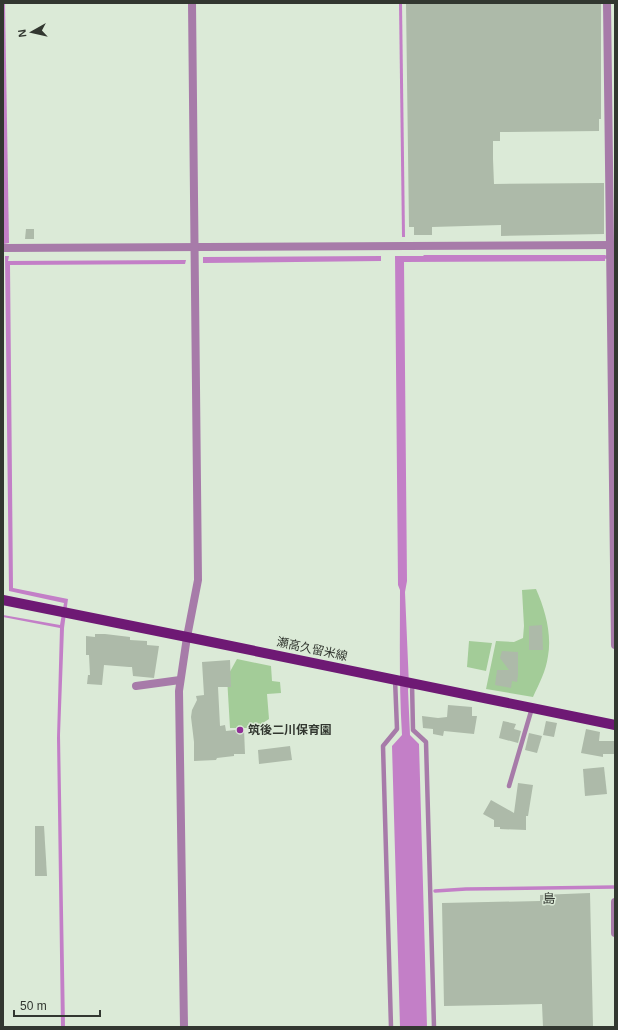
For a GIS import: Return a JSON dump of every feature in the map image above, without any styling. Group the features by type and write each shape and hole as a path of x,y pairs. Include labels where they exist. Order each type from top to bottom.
{"main road":[{"name":"瀬高久留米線","path":"3,600 615,725"}],"street":[{"path":"184,1027 179,691 186,637 198,580 192,3"},
{"path":"607,3 613,245 615,645"},
{"path":"3,248 613,245"},
{"path":"136,686 180,680"},
{"path":"615,902 615,933"}],"lane":[{"path":"391,1027 383,746 397,729 395,679"},
{"path":"412,683 413,730 426,742 434,1027"},
{"path":"509,786 532,708"}],"green space":[{"path":"536,589 547,622 549,648 546,667 533,697 486,689 496,641 514,642 523,638 524,626 522,590"},
{"path":"469,641 492,643 486,671 467,667"},
{"path":"237,659 271,666 272,681 280,682 281,693 267,694 269,719 255,728 230,728 227,677"}],"shaded area":[{"path":"3,3 5,3 9,243 4,244"},
{"path":"399,3 402,3 405,237 402,237"},
{"path":"605,255 605,261 404,262 407,581 405,592 410,735 419,744 427,1027 400,1027 392,746 402,735 400,681 400,590 398,585 395,256"},
{"path":"5,256 9,256 8,261 186,260 185,264 10,265 13,588 68,599 64,628 60,735 65,1027 61,1027 57,738 60,628 3,617 3,615 60,625 64,603 9,591"},
{"path":"381,256 381,261 203,263 203,257"}],"building":[{"path":"406,3 601,3 601,119 599,119 599,131 500,132 500,141 493,141 493,159 494,184 604,183 604,234 501,236 501,225 432,227 432,235 414,235 414,227 409,227"},
{"path":"26,229 34,229 34,239 25,239"},
{"path":"542,625 543,650 529,650 529,626"},
{"path":"95,634 130,637 130,640 147,641 147,645 159,646 154,678 133,676 132,667 104,665 102,685 87,684 88,675 90,675 89,655 86,655 86,636 95,637"},
{"path":"502,651 518,652 517,682 512,681 511,688 495,685 497,670 509,670 500,658"},
{"path":"230,660 231,687 218,687 220,726 225,725 226,731 244,729 245,754 234,754 234,756 217,758 216,760 194,761 194,742 191,717 192,710 197,700 196,696 204,695 202,662"},
{"path":"448,705 472,707 472,716 477,716 474,734 444,731 443,736 433,734 433,729 423,728 422,716 438,718 447,717"},
{"path":"503,721 516,724 514,729 521,731 518,743 499,738"},
{"path":"546,721 557,723 554,737 543,735"},
{"path":"586,729 600,732 599,741 615,741 615,754 603,754 603,757 581,753"},
{"path":"529,733 542,736 537,753 525,750"},
{"path":"290,746 292,760 259,764 258,750"},
{"path":"604,767 607,794 585,796 583,769"},
{"path":"518,783 533,785 528,816 526,816 526,830 500,829 500,827 494,827 494,820 483,814 491,800 514,813"},
{"path":"35,826 44,826 47,876 35,876"},
{"path":"590,893 593,1027 543,1027 542,1004 444,1006 442,903 540,901 540,895"}],"waterway":[{"path":"600,257 615,257"},
{"path":"435,891 466,889 615,887"}],"place":[{"name":"筑後二川保育園","path":"240,730"}],"district":[{"name":"島","path":"549,898"}]}
